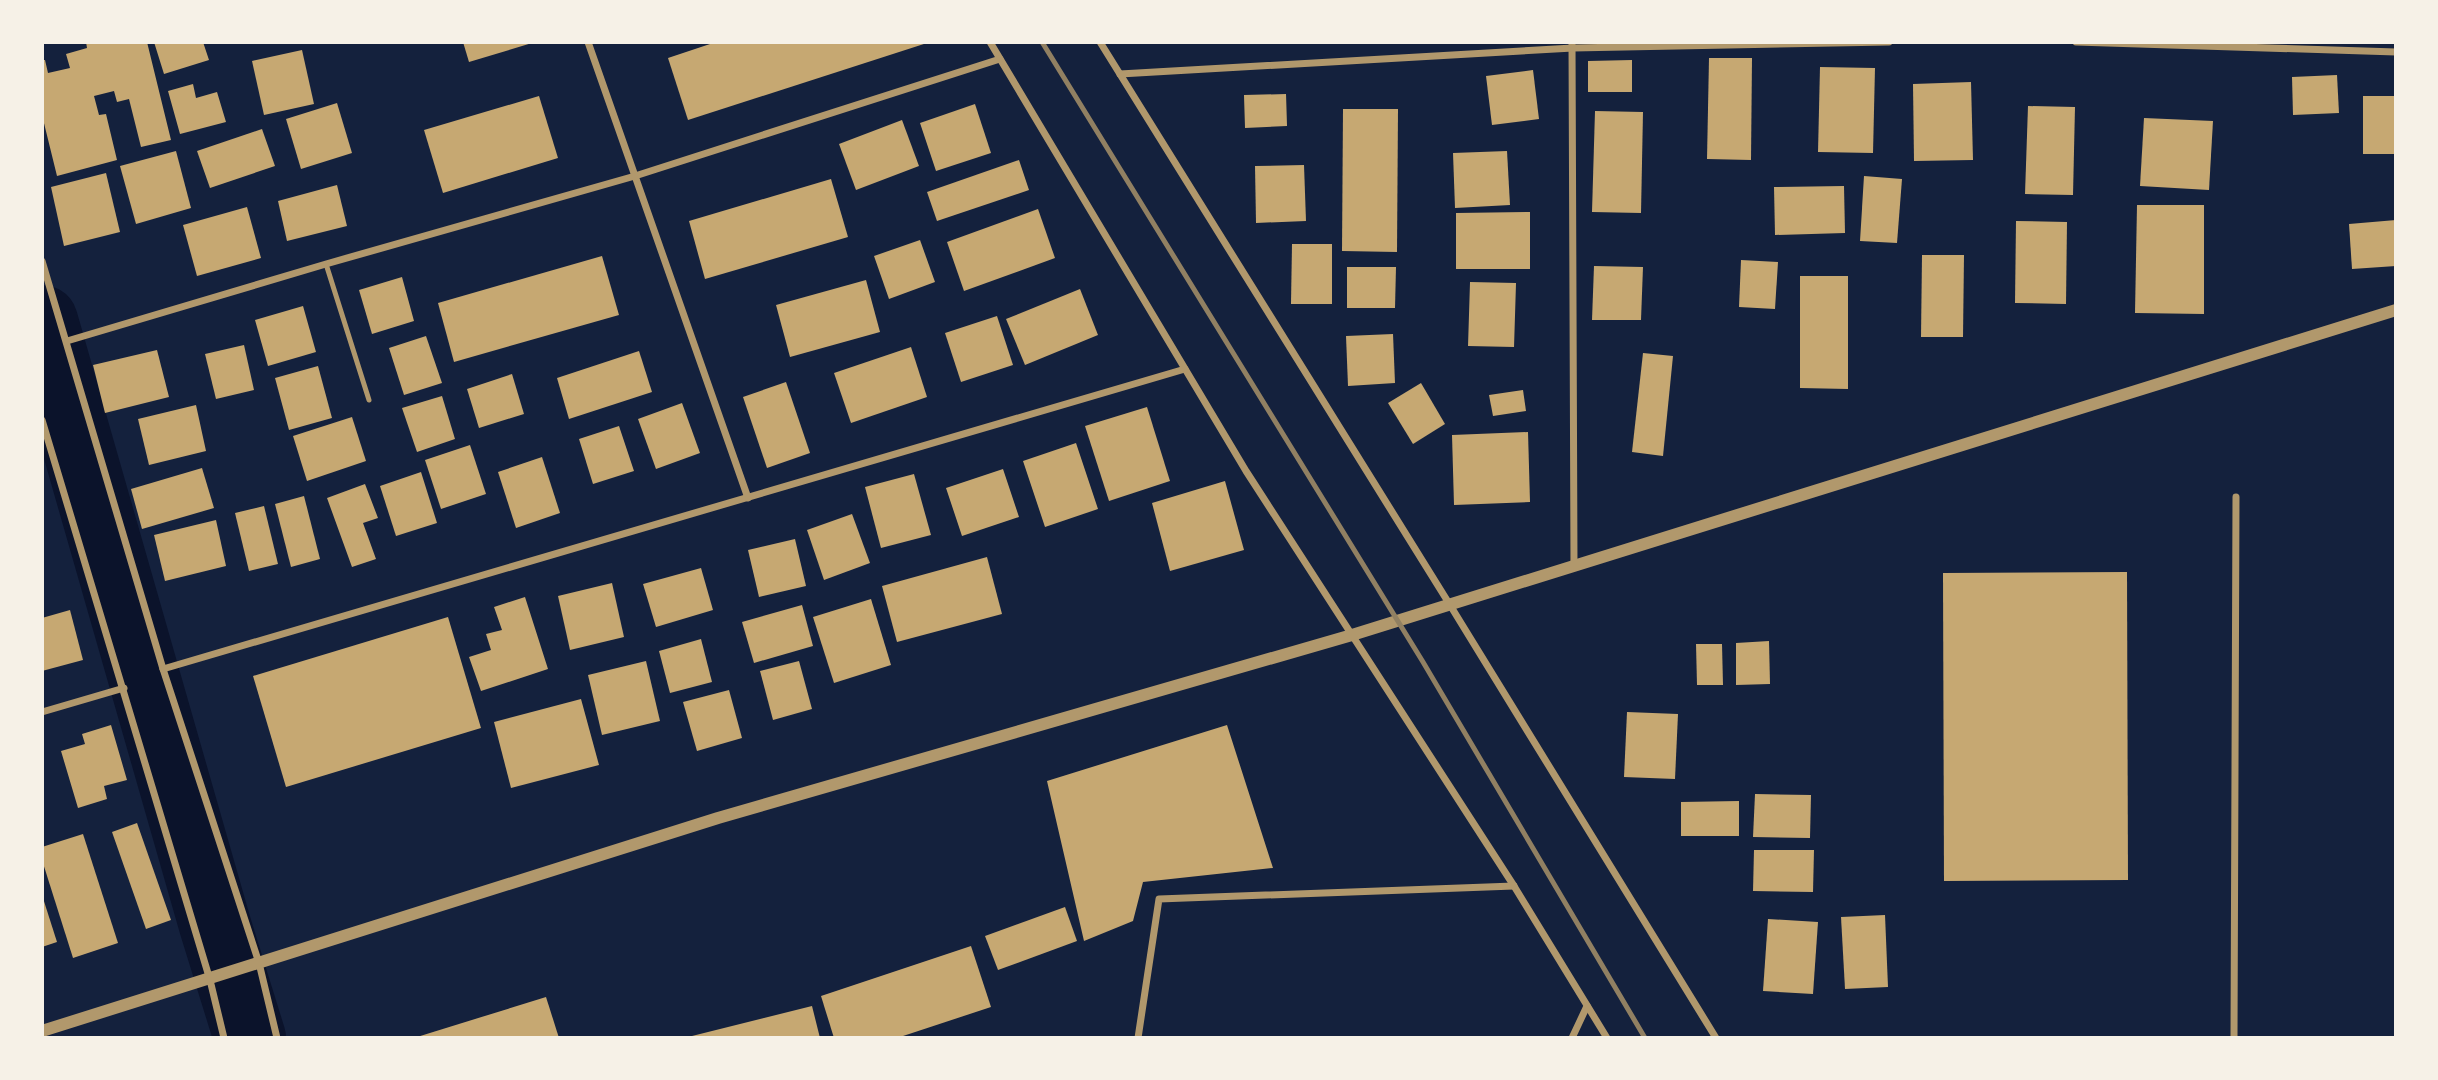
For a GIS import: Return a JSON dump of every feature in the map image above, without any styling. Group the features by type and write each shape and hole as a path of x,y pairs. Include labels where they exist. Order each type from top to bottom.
{"street":[{"path":"588,42 748,498"},
{"path":"990,42 1246,471 1514,886 1607,1038"},
{"path":"1100,42 1716,1038"},
{"path":"1120,74 1573,45 1889,42"},
{"path":"2076,42 2396,52"},
{"path":"1573,45 1574,564"},
{"path":"67,341 635,176 1000,59"},
{"path":"42,261 163,669 259,964 277,1038"},
{"path":"42,1031 718,818 1352,635 2396,310"},
{"path":"163,669 1185,369"},
{"path":"42,420 210,980 224,1038"},
{"path":"2234,1038 2236,497"},
{"path":"42,712 124,688"},
{"path":"1138,1038 1159,899 1514,886"},
{"path":"1572,1038 1587,1006"}],"lane":[{"path":"326,264 369,400"}],"building":[{"path":"86,42 147,42 171,140 141,147 129,99 117,102 114,91 94,96 99,115 106,114 117,160 57,176 42,115 42,60 45,60 48,73 70,68 66,54 87,48"},
{"path":"154,42 203,42 209,60 164,74"},
{"path":"463,42 532,42 532,43 469,62"},
{"path":"716,42 927,43 688,120 668,58"},
{"path":"302,50 314,104 264,115 252,61"},
{"path":"1709,58 1752,58 1751,160 1707,159"},
{"path":"1632,60 1632,92 1588,92 1588,61"},
{"path":"1820,67 1875,68 1873,153 1818,152"},
{"path":"1533,70 1539,119 1492,125 1486,76"},
{"path":"2337,75 2339,113 2293,115 2292,77"},
{"path":"1971,82 1973,160 1914,161 1913,84"},
{"path":"193,84 196,98 217,92 226,122 180,134 168,91"},
{"path":"1286,94 1287,126 1245,128 1244,95"},
{"path":"539,96 558,158 443,193 424,130"},
{"path":"2363,96 2396,96 2396,154 2363,154"},
{"path":"337,103 352,153 301,169 286,119"},
{"path":"975,104 991,153 936,171 920,123"},
{"path":"2028,106 2075,107 2073,195 2025,194"},
{"path":"1343,109 1398,109 1397,252 1342,251"},
{"path":"1595,111 1643,112 1641,213 1592,212"},
{"path":"2144,118 2213,121 2209,190 2140,186"},
{"path":"902,120 919,166 856,190 839,144"},
{"path":"262,129 275,166 210,188 197,151"},
{"path":"176,151 191,208 136,224 120,166"},
{"path":"1507,151 1510,205 1455,208 1453,153"},
{"path":"1019,160 1029,190 937,221 927,192"},
{"path":"1304,165 1306,221 1256,223 1255,166"},
{"path":"106,173 120,232 64,246 51,187"},
{"path":"1864,176 1902,179 1897,243 1860,241"},
{"path":"831,179 848,237 705,279 689,221"},
{"path":"337,185 347,226 287,241 278,201"},
{"path":"1844,186 1845,233 1775,235 1774,187"},
{"path":"2137,205 2204,205 2204,314 2135,313"},
{"path":"247,207 261,258 197,276 183,225"},
{"path":"1038,209 1055,258 964,291 947,242"},
{"path":"1530,212 1530,269 1456,269 1456,213"},
{"path":"2396,220 2396,266 2352,269 2349,224"},
{"path":"2016,221 2067,222 2066,304 2015,303"},
{"path":"920,240 935,282 889,299 874,256"},
{"path":"1292,244 1332,244 1332,304 1291,304"},
{"path":"1922,255 1964,255 1963,337 1921,337"},
{"path":"602,256 619,315 454,362 438,303"},
{"path":"1741,260 1778,262 1775,309 1739,307"},
{"path":"1594,266 1643,267 1641,320 1592,320"},
{"path":"1347,267 1396,267 1395,308 1347,308"},
{"path":"1800,276 1848,276 1848,389 1800,388"},
{"path":"402,277 414,321 372,334 359,290"},
{"path":"866,280 880,332 790,357 776,305"},
{"path":"1470,282 1516,283 1514,347 1468,346"},
{"path":"1080,289 1098,335 1025,365 1006,319"},
{"path":"303,306 316,352 268,366 255,320"},
{"path":"997,316 1013,365 961,382 945,333"},
{"path":"1393,334 1395,383 1348,386 1346,336"},
{"path":"426,336 442,383 404,395 389,348"},
{"path":"244,345 254,390 216,399 205,354"},
{"path":"911,347 927,397 851,423 834,373"},
{"path":"157,350 169,397 105,413 93,365"},
{"path":"639,351 652,392 569,419 557,378"},
{"path":"1643,353 1673,356 1663,456 1632,452"},
{"path":"318,366 332,418 289,430 275,378"},
{"path":"512,374 524,414 479,428 467,389"},
{"path":"786,382 810,453 767,468 743,397"},
{"path":"1421,383 1445,424 1413,444 1388,403"},
{"path":"1523,390 1526,411 1493,416 1489,395"},
{"path":"442,396 455,439 417,452 402,408"},
{"path":"682,403 700,453 656,469 638,419"},
{"path":"196,405 206,451 149,465 138,419"},
{"path":"1147,407 1170,481 1109,501 1085,426"},
{"path":"352,417 366,461 307,481 293,436"},
{"path":"619,426 634,471 593,484 579,439"},
{"path":"1528,432 1530,502 1454,505 1452,435"},
{"path":"1076,443 1098,509 1045,527 1023,461"},
{"path":"470,445 486,494 441,509 425,460"},
{"path":"542,457 560,513 516,528 498,472"},
{"path":"202,468 214,508 142,529 131,489"},
{"path":"1003,469 1019,517 962,536 946,488"},
{"path":"421,472 437,523 396,536 380,486"},
{"path":"914,474 931,535 881,548 865,487"},
{"path":"1225,481 1244,550 1170,571 1152,503"},
{"path":"365,484 378,518 363,523 376,559 352,567 327,498"},
{"path":"304,496 320,559 291,567 275,504"},
{"path":"264,506 278,564 249,571 235,513"},
{"path":"852,514 870,563 824,580 807,530"},
{"path":"216,520 226,566 165,581 154,535"},
{"path":"795,539 806,586 759,597 748,550"},
{"path":"987,557 1002,614 897,642 882,586"},
{"path":"701,568 713,610 656,627 643,584"},
{"path":"2127,572 2128,880 1944,881 1943,573"},
{"path":"612,583 624,637 570,650 558,596"},
{"path":"525,597 548,669 481,691 469,657 491,650 486,634 502,630 494,607"},
{"path":"871,599 891,665 834,683 813,617"},
{"path":"802,605 813,646 754,663 742,622"},
{"path":"70,610 83,660 42,671 42,618"},
{"path":"448,617 481,728 286,787 253,676"},
{"path":"701,639 712,682 670,693 659,651"},
{"path":"1769,641 1770,684 1736,685 1736,643"},
{"path":"1696,644 1722,644 1723,685 1697,685"},
{"path":"646,661 660,721 602,735 588,675"},
{"path":"799,661 812,709 773,720 760,671"},
{"path":"729,690 742,738 697,751 683,702"},
{"path":"581,699 599,765 511,788 494,722"},
{"path":"1627,712 1678,714 1675,779 1624,777"},
{"path":"111,725 127,780 104,786 107,799 78,808 61,751 85,744 82,734"},
{"path":"1227,725 1273,868 1143,882 1133,921 1084,941 1047,781"},
{"path":"1755,794 1811,795 1810,838 1753,837"},
{"path":"1739,801 1739,836 1681,836 1681,802"},
{"path":"137,823 171,920 146,929 112,832"},
{"path":"83,834 118,943 73,958 42,860 42,847"},
{"path":"1754,850 1814,850 1813,892 1753,891"},
{"path":"42,895 57,942 42,947"},
{"path":"1065,907 1077,941 998,970 985,936"},
{"path":"1885,915 1888,987 1845,989 1841,917"},
{"path":"1768,919 1818,922 1813,994 1763,991"},
{"path":"971,946 991,1007 897,1038 834,1038 821,996"},
{"path":"546,997 559,1038 417,1038 417,1037"},
{"path":"812,1006 820,1038 688,1038 688,1037"}],"waterway":[{"path":"42,321 215,925 250,1038"}],"railway":[{"path":"1042,42 1423,662 1645,1038"}]}
